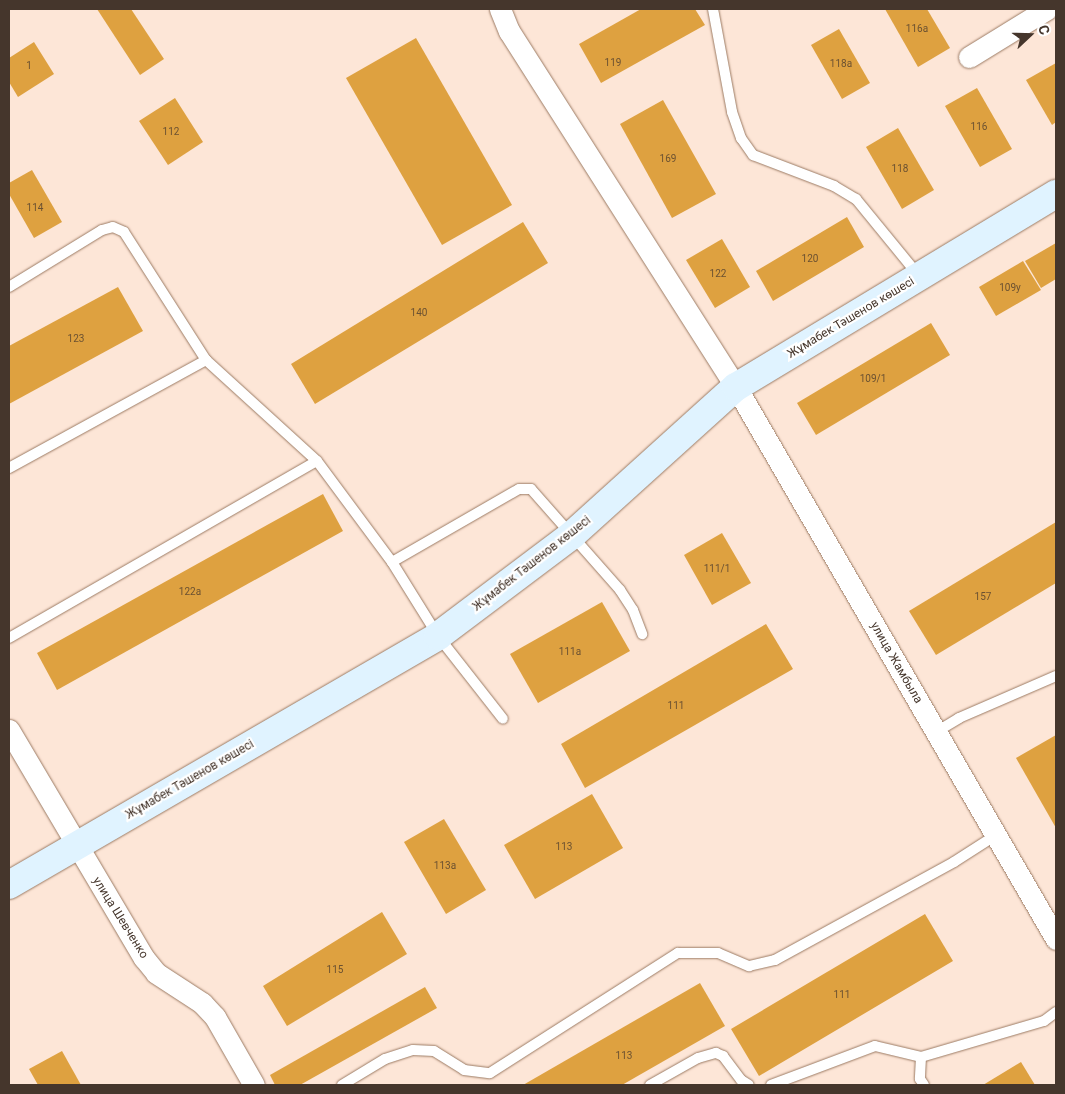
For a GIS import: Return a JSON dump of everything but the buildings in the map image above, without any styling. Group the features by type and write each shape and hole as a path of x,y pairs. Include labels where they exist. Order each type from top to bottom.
{"main road":[{"name":"Жұмабек Тәшенов көшесі","path":"9,885 438,636 572,535 736,387 1056,194"}],"street":[{"path":"969,57 1047,9"},
{"name":"улица Жамбыла","path":"505,10 509,32 736,387 1056,939"},
{"name":"улица Шевченко","path":"9,730 76,847 144,958 156,973 202,1003 215,1017 254,1085"}],"lane":[{"path":"713,9 732,112 741,138 753,155 834,186 856,199 920,277"},
{"path":"9,288 102,230 113,227 124,232 206,360 317,461 392,562 438,636 503,719"},
{"path":"9,468 206,360"},
{"path":"9,638 317,461"},
{"path":"392,562 518,489 531,489 541,496 620,590 633,610 642,634"},
{"path":"936,732 960,718 1056,676"},
{"path":"342,1085 385,1059 413,1050 434,1051 464,1070 490,1073 678,953 718,953 749,966 775,960 954,862 996,834"},
{"path":"771,1085 875,1046 920,1057 1044,1021 1056,1012"},
{"path":"650,1085 698,1058 716,1054 723,1056 740,1080 748,1085"},
{"path":"920,1057 920,1080 924,1085"}]}
